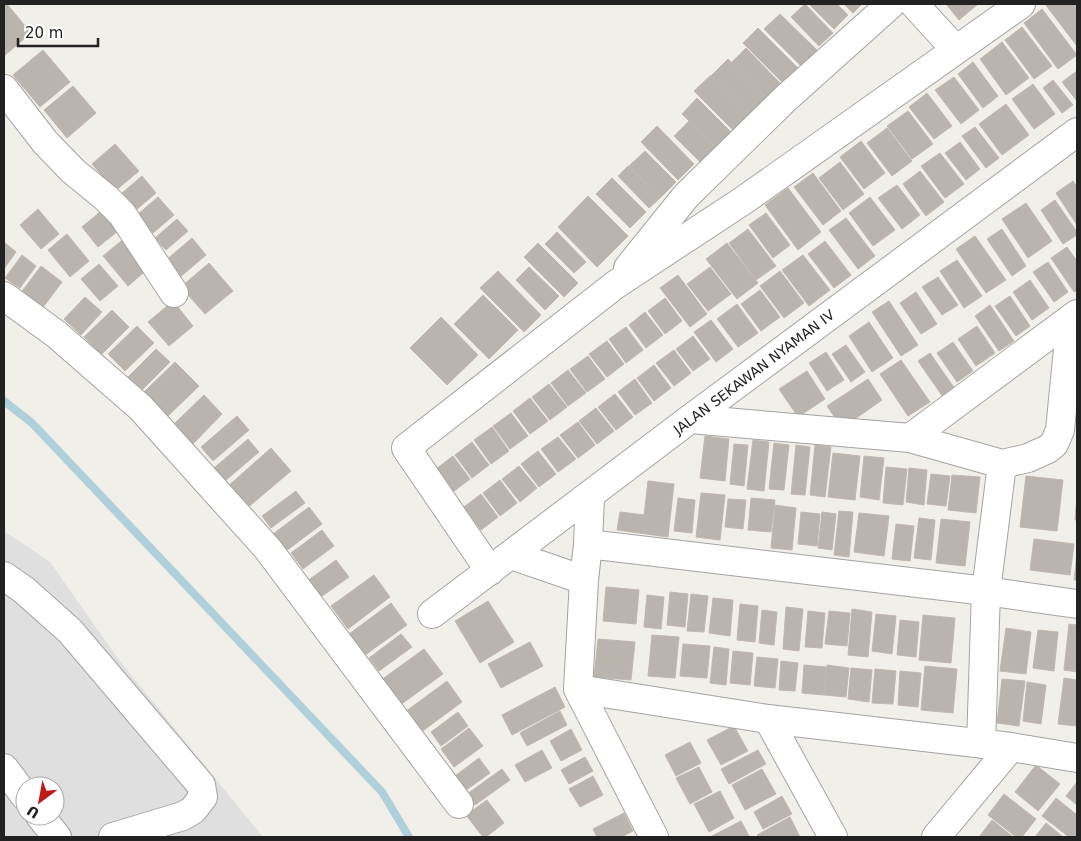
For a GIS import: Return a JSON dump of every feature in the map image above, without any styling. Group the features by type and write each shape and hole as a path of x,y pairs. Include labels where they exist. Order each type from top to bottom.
{"street":[{"path":"615,285 686,196 786,99 891,4"},
{"path":"914,4 956,50"},
{"path":"584,580 500,563 406,448 615,285 744,200 1020,4"},
{"path":"4,89 45,142 122,214 174,293"},
{"name":"JALAN SEKAWAN NYAMAN IV","path":"432,614 690,419 1077,132"},
{"path":"4,296 56,334 141,408 267,548 459,804"},
{"path":"690,419 910,438 1002,464 1028,458 1041,453 1054,444 1058,437 1074,317"},
{"path":"910,438 1074,317"},
{"path":"981,744 986,591 1002,464"},
{"path":"590,496 578,688 654,837"},
{"path":"588,544 986,591 1077,604"},
{"path":"4,576 24,590 70,631 201,785 203,797 193,810 188,813 113,837"},
{"path":"578,688 768,719 1011,747 1077,758"},
{"path":"768,719 833,837"},
{"path":"936,837 1011,747"},
{"path":"4,768 15,783"},
{"path":"48,826 57,837"}],"shaded area":[{"path":"4,531 50,562 119,660 263,837 4,837"}],"building":[{"path":"7,4 31,33 4,56 4,6"},
{"path":"805,4 833,33 819,46 791,17"},
{"path":"809,4 837,4 848,15 834,29"},
{"path":"844,4 862,4 853,13"},
{"path":"946,4 978,4 959,20"},
{"path":"1045,4 1074,4 1077,8 1077,46"},
{"path":"1042,9 1077,55 1058,69 1024,23"},
{"path":"780,14 819,52 803,68 764,29"},
{"path":"1022,27 1052,66 1034,79 1005,40"},
{"path":"758,28 798,68 783,83 743,43"},
{"path":"1002,42 1029,78 1006,95 980,59"},
{"path":"746,48 782,85 767,99 731,63"},
{"path":"43,50 70,82 40,107 13,75"},
{"path":"728,59 767,99 751,116 711,76"},
{"path":"973,62 998,96 983,108 958,74"},
{"path":"1077,71 1077,101 1062,82"},
{"path":"711,75 751,116 735,132 694,91"},
{"path":"954,77 979,110 961,124 935,90"},
{"path":"1053,80 1073,105 1062,113 1043,88"},
{"path":"1033,84 1055,114 1034,129 1012,99"},
{"path":"73,86 96,113 67,138 44,110"},
{"path":"927,93 952,126 934,139 909,107"},
{"path":"697,98 733,134 717,149 682,114"},
{"path":"1006,104 1029,135 1002,155 979,124"},
{"path":"908,111 933,144 912,159 887,126"},
{"path":"689,121 717,149 702,164 674,136"},
{"path":"657,126 694,164 678,180 641,142"},
{"path":"975,127 999,158 986,168 962,136"},
{"path":"887,128 912,161 892,176 867,143"},
{"path":"861,141 885,173 864,189 840,157"},
{"path":"960,142 980,169 966,180 945,153"},
{"path":"115,144 139,171 115,191 92,164"},
{"path":"645,151 676,182 660,198 629,166"},
{"path":"940,153 964,184 945,198 921,166"},
{"path":"840,162 864,194 843,210 819,178"},
{"path":"628,166 660,198 649,208 618,176"},
{"path":"920,171 944,202 926,216 903,184"},
{"path":"813,173 841,211 823,225 794,187"},
{"path":"142,176 156,193 136,210 122,193"},
{"path":"612,178 646,212 630,228 596,194"},
{"path":"1073,181 1077,187 1077,225 1056,193"},
{"path":"897,185 920,215 902,229 878,198"},
{"path":"788,188 821,232 798,250 765,205"},
{"path":"588,196 628,236 597,267 558,227"},
{"path":"158,197 174,215 153,233 138,214"},
{"path":"870,197 895,230 873,246 849,213"},
{"path":"1055,200 1077,232 1077,235 1063,244 1041,210"},
{"path":"1026,203 1052,241 1028,258 1002,219"},
{"path":"105,208 122,228 98,247 82,227"},
{"path":"38,209 59,234 41,249 20,225"},
{"path":"766,213 790,245 773,258 749,225"},
{"path":"846,218 875,256 858,269 829,230"},
{"path":"177,219 188,231 166,250 155,238"},
{"path":"748,229 776,266 756,280 729,243"},
{"path":"1002,229 1026,266 1012,276 987,239"},
{"path":"557,232 586,262 574,273 545,244"},
{"path":"67,234 89,261 70,277 48,250"},
{"path":"975,236 1006,280 986,293 956,249"},
{"path":"126,237 150,267 128,286 103,256"},
{"path":"192,238 206,255 179,278 165,261"},
{"path":"825,241 851,275 834,288 808,254"},
{"path":"4,242 16,252 4,269"},
{"path":"538,243 578,283 564,297 524,257"},
{"path":"727,243 758,283 737,299 706,259"},
{"path":"1067,247 1077,261 1077,290 1074,292 1051,258"},
{"path":"22,255 36,266 20,288 5,278"},
{"path":"803,255 830,290 809,306 782,270"},
{"path":"957,260 982,296 964,308 940,271"},
{"path":"1048,262 1068,292 1054,302 1033,272"},
{"path":"209,263 233,291 205,314 181,287"},
{"path":"99,264 118,286 100,301 81,279"},
{"path":"41,266 62,282 41,310 20,294"},
{"path":"529,267 559,296 545,310 516,280"},
{"path":"710,267 731,294 708,311 687,284"},
{"path":"498,271 541,315 524,332 480,288"},
{"path":"780,271 804,303 784,318 760,286"},
{"path":"678,275 707,314 690,327 660,288"},
{"path":"938,277 958,305 942,315 922,287"},
{"path":"1030,280 1049,308 1032,320 1013,292"},
{"path":"760,290 780,317 761,331 741,304"},
{"path":"916,292 937,324 921,334 900,303"},
{"path":"483,295 518,330 489,359 454,324"},
{"path":"1010,296 1030,326 1016,336 995,306"},
{"path":"85,297 102,312 81,335 64,319"},
{"path":"665,298 682,321 665,334 648,311"},
{"path":"173,301 193,326 169,346 148,322"},
{"path":"889,301 918,345 901,356 872,312"},
{"path":"737,304 758,333 738,347 717,319"},
{"path":"990,305 1014,341 999,351 975,316"},
{"path":"112,310 129,327 101,355 84,337"},
{"path":"645,312 663,335 646,348 629,325"},
{"path":"441,317 478,355 447,385 410,348"},
{"path":"711,320 733,349 716,362 694,332"},
{"path":"869,322 893,358 872,372 849,336"},
{"path":"137,326 154,343 125,371 108,354"},
{"path":"977,326 995,353 976,366 958,339"},
{"path":"626,327 643,350 626,363 609,339"},
{"path":"693,336 710,359 693,371 676,349"},
{"path":"607,341 624,364 607,377 589,354"},
{"path":"953,342 973,371 957,382 937,353"},
{"path":"846,345 865,372 851,382 832,354"},
{"path":"156,349 170,362 142,390 128,377"},
{"path":"674,350 691,373 674,386 656,363"},
{"path":"826,352 844,380 827,391 809,363"},
{"path":"930,353 955,389 943,397 918,361"},
{"path":"588,356 605,379 587,392 570,369"},
{"path":"901,360 930,402 908,416 880,374"},
{"path":"175,362 199,386 168,416 144,392"},
{"path":"654,365 671,388 654,401 637,378"},
{"path":"568,370 586,393 568,406 551,383"},
{"path":"807,371 825,399 798,417 779,389"},
{"path":"635,379 652,403 635,415 618,392"},
{"path":"868,379 882,400 842,428 827,406"},
{"path":"549,384 567,407 550,420 532,397"},
{"path":"615,394 633,417 616,430 598,407"},
{"path":"204,395 222,414 192,445 172,426"},
{"path":"530,398 548,421 530,434 513,411"},
{"path":"596,408 614,431 597,444 579,421"},
{"path":"511,413 528,436 510,449 493,426"},
{"path":"237,416 249,430 213,461 201,447"},
{"path":"578,422 595,445 578,458 560,435"},
{"path":"492,427 509,451 491,464 474,440"},
{"path":"705,436 729,439 725,481 700,478"},
{"path":"558,437 576,459 558,472 541,449"},
{"path":"248,439 259,452 225,481 214,468"},
{"path":"753,440 769,442 764,491 747,489"},
{"path":"472,442 489,465 472,478 455,455"},
{"path":"774,443 789,445 784,490 769,489"},
{"path":"734,444 748,445 744,486 730,484"},
{"path":"796,445 810,447 805,495 791,494"},
{"path":"815,445 831,447 825,497 810,495"},
{"path":"271,448 291,471 246,509 227,487"},
{"path":"538,451 556,474 539,487 521,464"},
{"path":"833,453 860,456 855,500 828,497"},
{"path":"453,456 470,479 453,492 436,469"},
{"path":"864,456 884,458 879,500 860,497"},
{"path":"519,466 537,488 520,502 502,479"},
{"path":"886,467 907,469 903,505 883,503"},
{"path":"909,468 927,470 924,505 906,502"},
{"path":"931,474 950,476 946,506 927,504"},
{"path":"952,475 980,477 976,513 948,510"},
{"path":"1026,476 1063,480 1057,531 1020,527"},
{"path":"500,480 517,503 500,516 483,493"},
{"path":"648,481 674,484 668,537 617,530 620,512 644,515"},
{"path":"296,491 305,503 271,528 262,516"},
{"path":"701,493 725,495 720,540 696,537"},
{"path":"481,494 498,517 481,530 464,507"},
{"path":"1077,496 1077,520 1075,520"},
{"path":"678,498 695,500 692,533 674,531"},
{"path":"751,498 775,500 771,532 748,530"},
{"path":"728,499 746,500 743,529 725,527"},
{"path":"775,505 796,508 792,550 771,548"},
{"path":"309,507 322,524 286,551 273,534"},
{"path":"839,511 853,512 849,557 834,555"},
{"path":"801,512 820,514 817,546 798,544"},
{"path":"822,512 836,514 832,550 818,548"},
{"path":"859,513 889,516 884,556 854,552"},
{"path":"919,518 935,520 931,560 914,558"},
{"path":"941,519 970,522 965,566 936,563"},
{"path":"896,524 914,526 910,561 892,559"},
{"path":"322,530 334,546 303,569 291,553"},
{"path":"1034,539 1074,544 1070,575 1030,570"},
{"path":"1077,554 1077,580 1074,580"},
{"path":"336,560 349,577 318,599 306,582"},
{"path":"374,575 390,597 348,629 331,606"},
{"path":"606,587 639,590 636,624 603,621"},
{"path":"670,592 688,594 685,627 667,625"},
{"path":"691,594 708,596 704,632 687,631"},
{"path":"647,595 664,597 661,629 644,627"},
{"path":"713,598 733,600 730,636 709,633"},
{"path":"488,601 514,642 480,663 455,621"},
{"path":"391,603 407,625 365,655 349,634"},
{"path":"740,604 758,606 755,642 737,640"},
{"path":"786,607 803,609 799,651 783,649"},
{"path":"852,609 872,612 868,657 848,655"},
{"path":"762,610 777,612 774,645 759,643"},
{"path":"808,611 825,613 822,648 805,647"},
{"path":"829,611 850,613 847,646 825,644"},
{"path":"876,614 896,616 892,654 872,651"},
{"path":"923,615 955,618 951,663 919,660"},
{"path":"900,620 919,622 916,657 897,655"},
{"path":"1069,624 1077,625 1077,672 1064,670"},
{"path":"1006,628 1031,632 1026,674 1000,671"},
{"path":"1038,630 1058,632 1054,671 1033,668"},
{"path":"401,634 412,647 379,671 369,658"},
{"path":"652,635 679,637 675,678 648,676"},
{"path":"598,639 635,642 631,680 594,677"},
{"path":"530,642 543,666 501,688 488,664"},
{"path":"683,644 710,646 707,678 680,676"},
{"path":"714,647 729,649 726,685 710,683"},
{"path":"424,649 443,674 396,708 377,683"},
{"path":"733,651 753,653 750,685 730,683"},
{"path":"757,657 778,659 775,688 754,686"},
{"path":"781,661 798,663 795,691 779,690"},
{"path":"804,665 826,667 824,695 802,693"},
{"path":"827,665 849,668 846,697 824,695"},
{"path":"925,666 957,669 953,713 921,710"},
{"path":"851,668 872,670 869,702 848,699"},
{"path":"875,669 896,671 893,704 872,703"},
{"path":"900,671 921,673 918,707 898,705"},
{"path":"1064,678 1077,680 1077,726 1058,724"},
{"path":"1002,679 1025,681 1019,726 997,723"},
{"path":"447,681 462,702 420,733 405,712"},
{"path":"1027,682 1046,685 1041,724 1023,721"},
{"path":"555,687 565,707 512,735 502,715"},
{"path":"560,711 567,725 527,746 520,733"},
{"path":"458,712 468,726 441,746 431,732"},
{"path":"734,726 748,751 721,765 707,740"},
{"path":"469,728 483,746 454,767 441,749"},
{"path":"571,729 582,750 561,761 550,741"},
{"path":"690,742 701,763 676,776 665,755"},
{"path":"542,750 552,768 525,782 515,765"},
{"path":"758,750 766,764 729,784 721,769"},
{"path":"585,757 593,771 569,784 561,770"},
{"path":"479,758 490,773 462,793 451,779"},
{"path":"1036,765 1060,784 1038,811 1015,792"},
{"path":"699,767 712,792 690,804 676,778"},
{"path":"502,769 510,780 475,805 467,794"},
{"path":"762,769 776,794 745,810 732,785"},
{"path":"593,776 603,795 580,807 569,789"},
{"path":"1077,782 1077,805 1066,796"},
{"path":"720,791 734,818 709,832 694,804"},
{"path":"1004,794 1036,819 1022,837 1016,837 988,815"},
{"path":"782,796 792,814 763,829 754,812"},
{"path":"1056,798 1077,815 1077,837 1069,837 1042,816"},
{"path":"487,800 504,823 486,837 483,837 466,815"},
{"path":"624,813 633,831 621,837 597,837 593,829"},
{"path":"790,817 800,837 759,837 757,835"},
{"path":"992,820 1013,837 979,837"},
{"path":"741,821 749,836 710,837"},
{"path":"1046,823 1063,837 1035,837"}],"waterway":[{"path":"4,401 32,423 382,792 409,837"}]}
